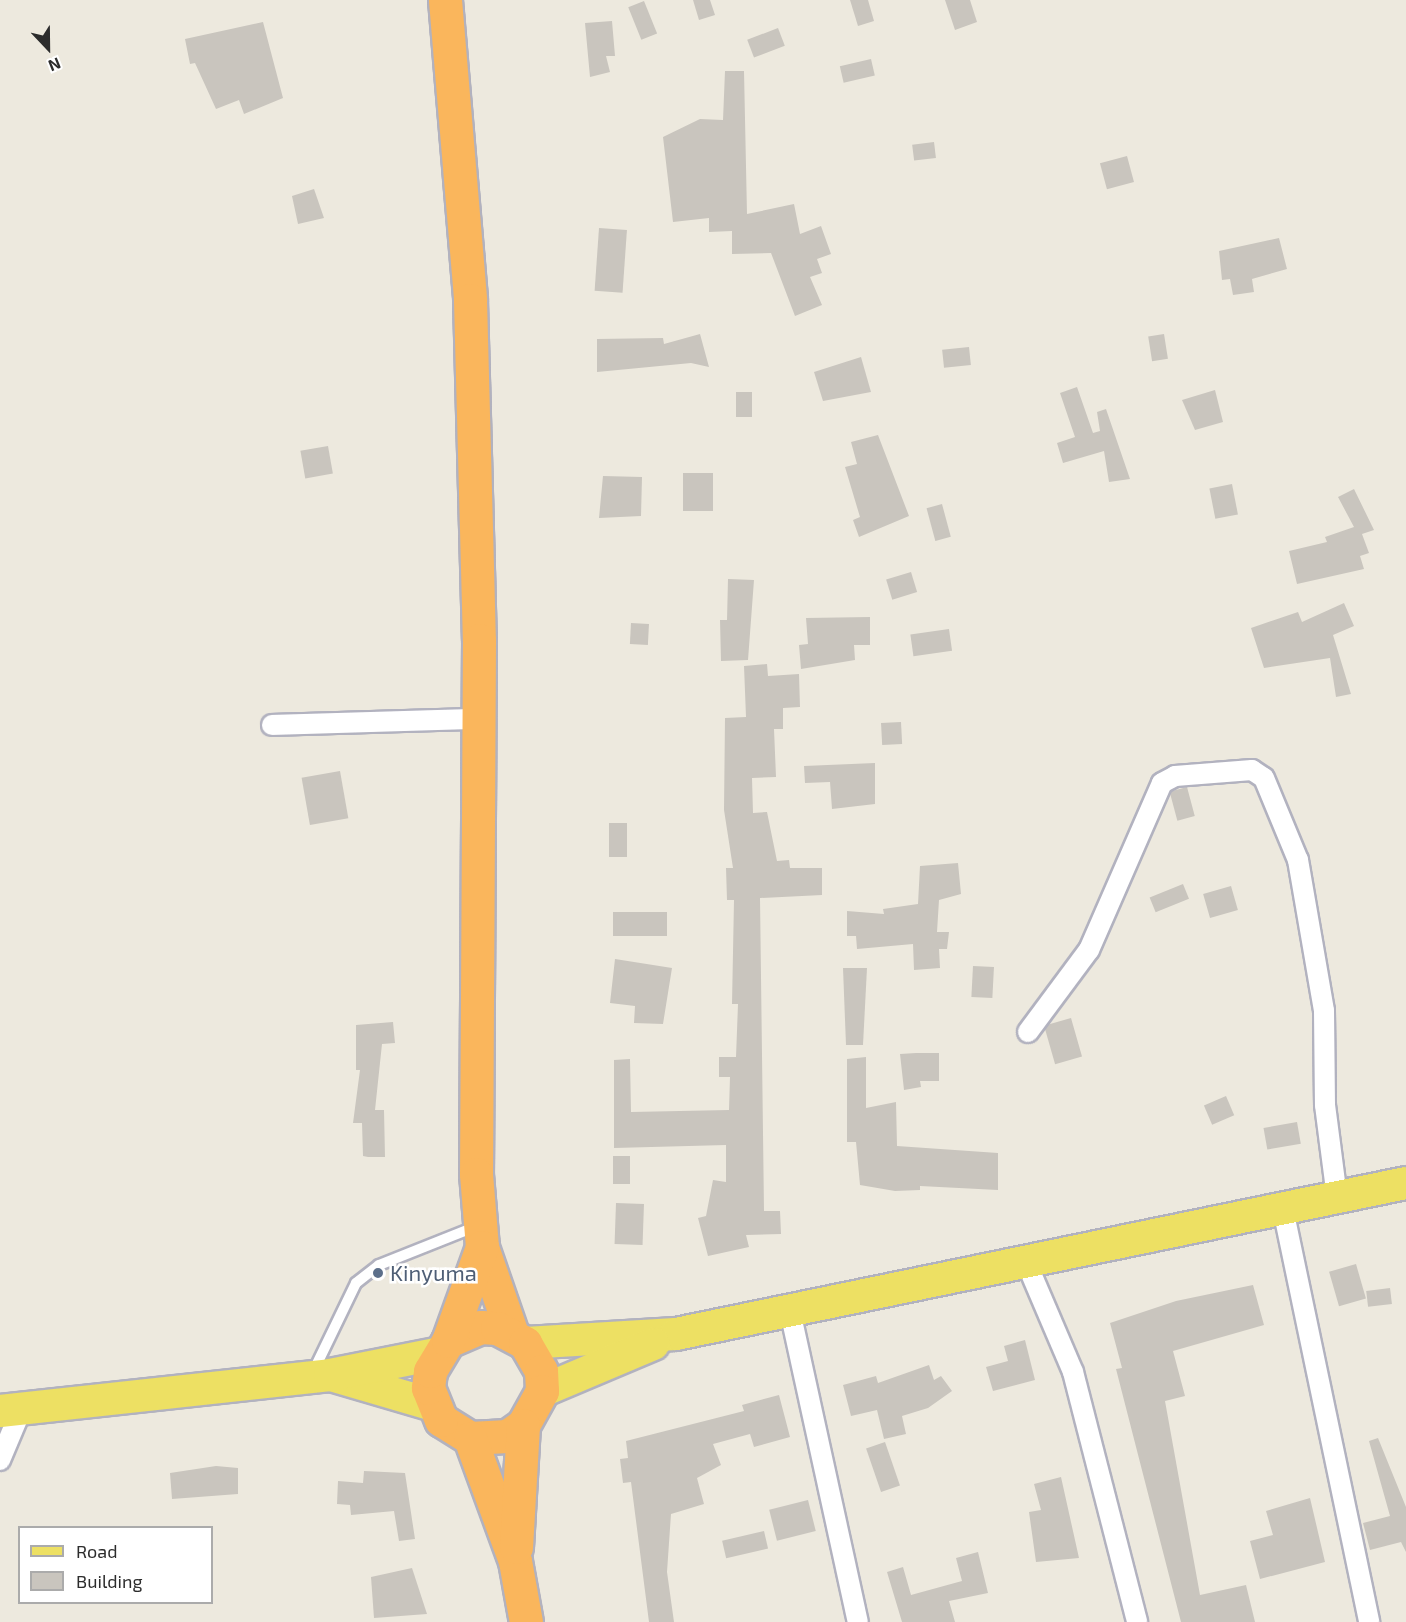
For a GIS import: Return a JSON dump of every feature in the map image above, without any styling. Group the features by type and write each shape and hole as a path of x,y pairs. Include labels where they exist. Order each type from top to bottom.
{"highway":[{"path":"445,0 470,300 478,719 481,1236 442,1348 430,1371 433,1406 441,1420 470,1438 507,1436 523,1425"},
{"path":"481,1236 519,1338 541,1371 542,1391 523,1425 515,1561"},
{"path":"442,1348 481,1327 519,1338"},
{"path":"470,1438 515,1561 526,1622"}],"main road":[{"path":"519,1338 676,1334 1027,1264 1406,1183"},
{"path":"542,1391 676,1334"},
{"path":"7,1415 320,1376 442,1348"},
{"path":"320,1376 433,1406"}],"street":[{"path":"272,724 478,719"},
{"path":"1028,1032 1089,950 1162,783 1175,776 1252,770 1264,778 1298,860 1324,1011 1325,1105 1337,1198"},
{"path":"1283,1209 1369,1622"},
{"path":"1027,1264 1073,1372 1137,1622"},
{"path":"790,1311 858,1622"},
{"path":"0,1460 7,1415"}],"lane":[{"path":"320,1376 356,1283 379,1265 481,1236"}],"building":[{"path":"693,0 710,0 715,15 699,20"},
{"path":"850,0 868,0 874,21 858,26"},
{"path":"945,0 970,0 977,22 955,30"},
{"path":"644,1 657,33 641,40 628,7"},
{"path":"612,21 615,56 606,56 610,72 590,77 585,23"},
{"path":"263,22 283,98 244,114 239,100 216,109 195,63 190,64 185,39"},
{"path":"778,28 785,46 754,58 747,40"},
{"path":"871,59 875,76 844,83 840,66"},
{"path":"725,71 744,71 747,214 794,204 800,234 821,226 831,254 817,259 822,273 810,277 822,305 795,316 771,253 732,254 732,231 709,232 709,218 673,222 663,137 700,119 723,120"},
{"path":"934,142 936,158 914,161 912,145"},
{"path":"1127,156 1134,182 1107,189 1100,163"},
{"path":"314,189 324,218 298,224 292,196"},
{"path":"599,228 627,230 623,293 595,291"},
{"path":"1279,238 1287,269 1252,279 1254,292 1233,295 1230,279 1222,280 1219,251"},
{"path":"700,334 709,367 691,363 597,372 597,339 663,338 664,344"},
{"path":"1164,334 1168,359 1152,361 1148,337"},
{"path":"969,347 971,365 944,368 942,350"},
{"path":"861,357 871,392 823,401 814,372"},
{"path":"1077,387 1093,433 1100,431 1097,412 1106,409 1130,479 1109,482 1104,451 1063,463 1057,443 1075,437 1060,393"},
{"path":"1215,390 1223,422 1195,430 1182,400"},
{"path":"736,392 752,392 752,417 736,417"},
{"path":"878,435 909,516 859,537 853,520 860,517 845,467 857,464 851,442"},
{"path":"328,446 333,474 305,478 300,451"},
{"path":"683,473 713,473 713,511 683,511"},
{"path":"603,476 642,477 641,516 599,518"},
{"path":"1232,484 1238,514 1215,519 1209,488"},
{"path":"1354,489 1374,530 1362,534 1369,553 1360,556 1364,569 1297,584 1289,551 1327,542 1325,537 1354,527 1338,497"},
{"path":"942,504 951,537 935,541 927,508"},
{"path":"911,572 917,592 892,600 886,580"},
{"path":"728,579 754,580 748,660 721,661 720,620 727,620"},
{"path":"1344,603 1354,626 1333,635 1351,694 1336,697 1330,658 1264,668 1251,628 1298,612 1302,622"},
{"path":"870,617 870,645 854,645 855,660 801,669 799,645 808,644 806,618"},
{"path":"631,623 649,624 648,645 630,644"},
{"path":"949,629 952,651 913,656 910,634"},
{"path":"767,664 768,676 799,674 800,707 783,708 783,729 774,729 776,777 752,778 753,813 767,812 777,861 789,860 790,868 822,868 822,895 760,898 764,1211 780,1211 781,1234 746,1235 749,1247 708,1256 698,1218 706,1216 713,1180 726,1182 726,1145 614,1148 614,1060 630,1059 631,1112 729,1110 730,1077 719,1077 719,1057 736,1057 738,1004 732,1004 734,900 727,900 726,868 733,868 724,810 725,718 746,717 744,666"},
{"path":"901,722 902,744 882,745 881,723"},
{"path":"875,763 875,804 832,809 830,782 805,783 804,766"},
{"path":"340,771 348,818 310,825 302,778"},
{"path":"1187,787 1195,816 1177,821 1170,792"},
{"path":"609,823 627,823 627,857 609,857"},
{"path":"958,863 961,894 939,900 937,932 949,932 947,949 939,949 940,968 914,970 913,944 857,949 856,936 847,936 847,911 884,914 883,909 918,904 920,866"},
{"path":"1183,884 1189,899 1156,912 1150,897"},
{"path":"1231,886 1238,910 1210,918 1203,894"},
{"path":"613,912 667,912 667,936 613,936"},
{"path":"615,959 672,968 663,1024 634,1023 635,1006 610,1003"},
{"path":"973,966 994,967 992,998 971,997"},
{"path":"843,968 867,968 863,1045 846,1045"},
{"path":"1071,1018 1082,1056 1055,1064 1044,1026"},
{"path":"393,1022 395,1043 382,1044 375,1110 384,1110 385,1157 363,1156 362,1123 353,1123 360,1070 356,1070 356,1025"},
{"path":"939,1053 939,1081 920,1081 921,1087 904,1090 900,1054"},
{"path":"866,1057 866,1108 896,1102 897,1146 998,1153 998,1190 920,1186 920,1190 895,1191 860,1185 856,1142 847,1142 847,1059"},
{"path":"1226,1096 1234,1115 1212,1125 1204,1105"},
{"path":"1297,1122 1301,1144 1267,1150 1264,1128"},
{"path":"613,1156 630,1156 630,1184 613,1184"},
{"path":"616,1203 644,1204 643,1245 615,1244"},
{"path":"1356,1264 1366,1299 1339,1306 1329,1272"},
{"path":"1253,1285 1264,1325 1173,1351 1185,1396 1165,1401 1200,1595 1246,1585 1255,1622 1181,1622 1116,1369 1122,1368 1110,1323 1176,1301"},
{"path":"1390,1288 1392,1304 1368,1307 1366,1291"},
{"path":"1025,1340 1035,1380 993,1391 986,1367 1008,1361 1004,1346"},
{"path":"929,1365 934,1380 941,1376 952,1391 928,1408 902,1416 906,1434 884,1439 877,1410 851,1416 843,1385 876,1376 878,1383"},
{"path":"779,1395 790,1437 754,1447 750,1434 713,1444 721,1465 697,1478 704,1504 671,1514 667,1572 674,1622 649,1622 631,1482 623,1483 620,1459 628,1458 626,1441 744,1411 742,1405"},
{"path":"1378,1438 1406,1507 1406,1552 1401,1542 1370,1550 1363,1523 1390,1516 1369,1441"},
{"path":"885,1442 900,1485 881,1492 866,1449"},
{"path":"216,1466 238,1468 238,1494 172,1499 170,1473"},
{"path":"364,1471 405,1473 415,1539 399,1541 394,1511 351,1515 350,1505 337,1504 338,1481 363,1483"},
{"path":"1061,1477 1079,1558 1036,1562 1029,1512 1041,1510 1034,1484"},
{"path":"1310,1498 1325,1562 1260,1579 1250,1541 1273,1535 1266,1511"},
{"path":"808,1500 816,1531 777,1541 769,1510"},
{"path":"764,1531 768,1549 726,1558 722,1541"},
{"path":"978,1552 988,1593 949,1601 955,1622 902,1622 887,1572 903,1567 911,1595 962,1581 956,1558"},
{"path":"412,1568 427,1614 374,1618 371,1577"}],"place":[{"name":"Kinyuma","path":"378,1273"}]}
